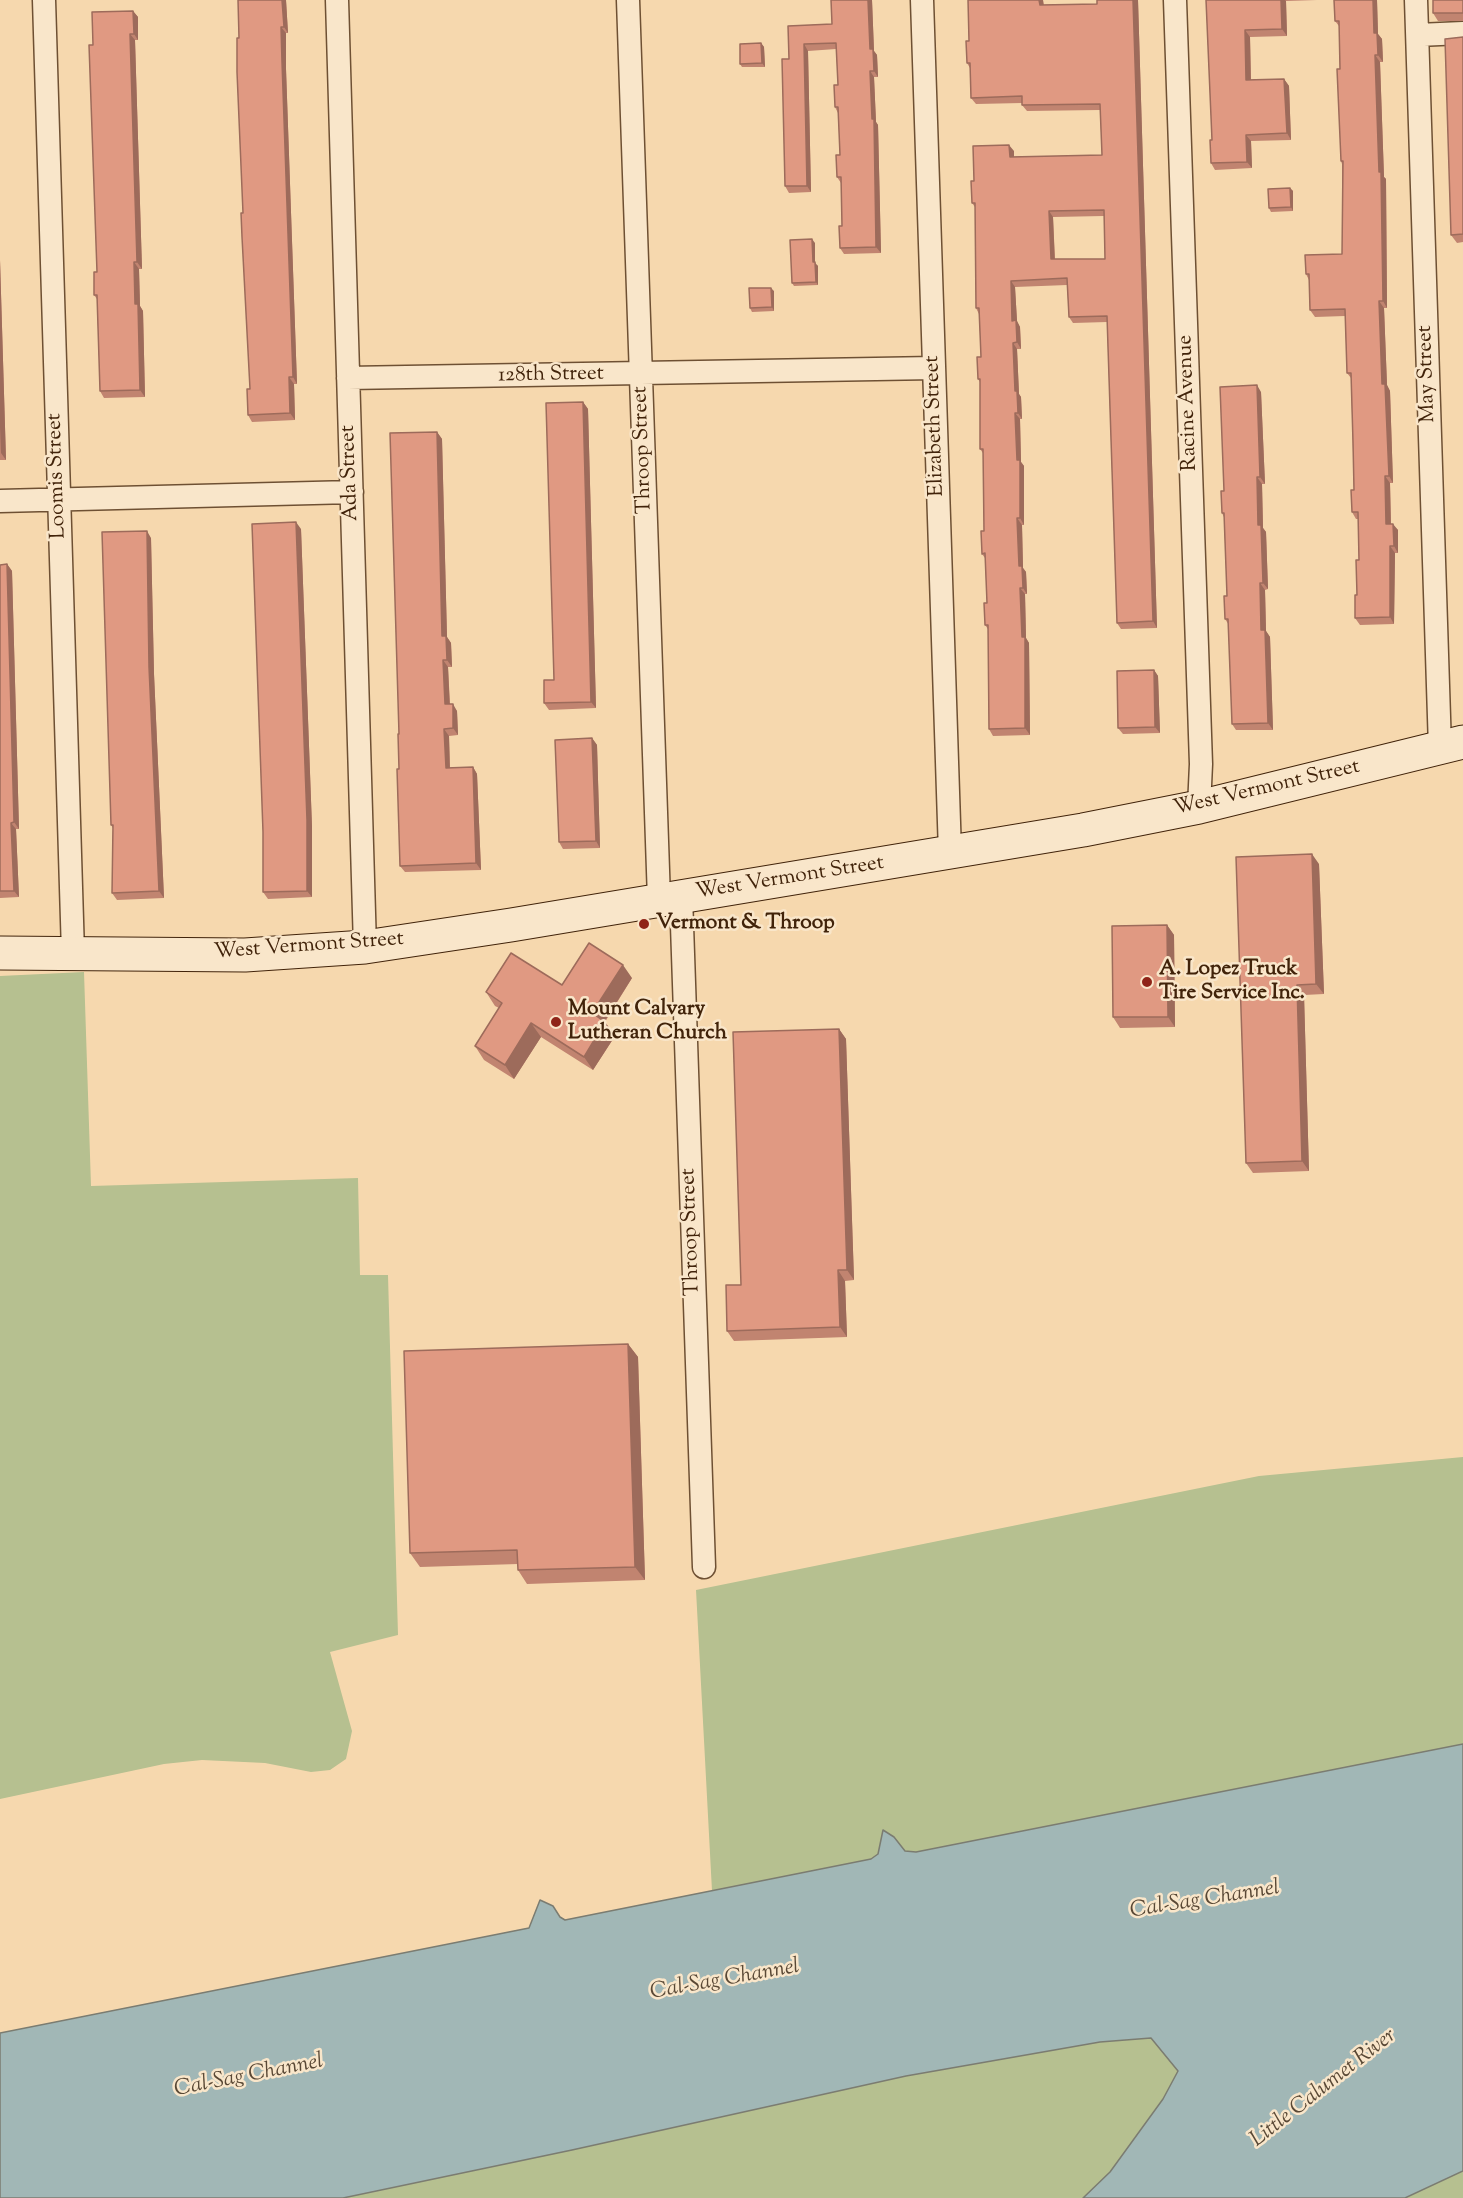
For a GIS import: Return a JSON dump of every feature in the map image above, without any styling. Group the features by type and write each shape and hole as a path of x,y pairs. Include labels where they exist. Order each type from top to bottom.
{"street":[{"name":"Loomis Street","path":"44,0 73,953"},
{"name":"Ada Street","path":"337,0 365,947"},
{"name":"Throop Street","path":"628,0 642,374 704,1567"},
{"name":"Elizabeth Street","path":"921,0 950,853"},
{"name":"Racine Avenue","path":"1175,0 1201,764 1199,807"},
{"name":"May Street","path":"1416,0 1451,745"},
{"path":"1418,35 1463,33"},
{"name":"128th Street","path":"348,378 934,368"},
{"path":"0,501 352,492"},
{"name":"West Vermont Street","path":"0,953 245,955 365,947 1083,830 1199,807 1451,745"}],"green space":[{"path":"84,972 91,1186 358,1178 360,1275 388,1275 398,1635 330,1652 352,1731 346,1759 330,1770 311,1772 265,1763 202,1760 164,1764 0,1799 0,976"},
{"path":"1463,1457 1463,1744 916,1852 905,1851 894,1837 878,1855 871,1859 712,1891 696,1590 1259,1476"},
{"path":"1151,2038 1178,2071 1163,2099 1110,2172 1083,2198 343,2198 906,2076 1100,2042"},
{"path":"1463,2171 1463,2198 1405,2198"}],"water":[{"path":"1463,1744 1463,2171 1405,2198 1083,2198 1110,2172 1163,2099 1178,2071 1151,2038 1100,2042 906,2076 343,2198 0,2198 0,2033 529,1928 540,1900 553,1906 560,1917 565,1920 871,1859 878,1854 883,1830 894,1837 905,1851 916,1852"}],"building":[{"path":"238,0 282,0 284,27 281,27 282,62 293,377 289,377 290,413 248,415 247,389 250,389 237,72"},
{"path":"831,0 868,0 870,49 873,49 874,71 870,71 872,119 874,119 876,247 840,248 841,177 837,177 836,155 840,155 838,107 835,107 834,85 838,85 836,43 804,44 807,186 785,186 782,59 789,59 788,26 832,24"},
{"path":"968,0 1039,0 1040,5 1097,4 1097,0 1133,0 1153,621 1117,623 1107,316 1069,317 1067,278 1011,281 1012,321 1016,320 1017,342 1013,343 1018,413 1015,413 1017,460 1020,460 1020,518 1017,518 1019,566 1022,566 1023,588 1020,588 1022,637 1025,637 1025,728 989,729 988,625 985,625 984,603 987,603 985,553 982,554 981,531 984,531 983,449 980,449 980,379 978,379 977,357 981,357 979,308 976,308 975,203 972,203 971,181 974,181 973,146 1009,145 1010,157 1102,155 1100,104 1022,105 1022,96 971,98 970,63 967,63 966,41 969,41","holes":["1104,210 1105,259 1051,259 1049,211"]},
{"path":"1206,0 1281,0 1282,29 1245,30 1246,80 1284,79 1287,133 1246,135 1247,162 1211,163"},
{"path":"1334,0 1373,0 1374,33 1377,33 1378,55 1375,55 1379,172 1381,172 1383,301 1379,301 1389,476 1385,476 1386,524 1393,524 1394,546 1390,546 1390,617 1355,618 1356,560 1359,560 1358,512 1352,512 1351,490 1354,490 1351,373 1347,373 1345,309 1310,310 1309,274 1306,274 1305,255 1342,254 1343,161 1341,161 1337,69 1340,69 1339,21 1335,21"},
{"path":"1433,0 1463,0 1463,13 1433,13"},
{"path":"133,11 134,34 130,34 137,262 134,262 135,304 138,304 140,390 100,391 97,295 94,295 94,272 97,272 89,45 93,45 92,12"},
{"path":"1463,37 1463,234 1451,235 1445,39"},
{"path":"761,43 762,63 740,64 740,44"},
{"path":"1290,188 1291,207 1269,208 1268,189"},
{"path":"812,239 816,282 792,283 790,240"},
{"path":"749,288 771,288 772,307 750,308"},
{"path":"1257,385 1260,477 1257,477 1258,525 1261,525 1263,583 1260,583 1261,630 1265,630 1268,723 1232,724 1228,619 1225,619 1224,596 1227,596 1221,491 1224,491 1220,387"},
{"path":"583,402 591,702 544,703 544,680 554,680 546,403"},
{"path":"437,432 442,636 446,636 447,660 443,660 445,704 453,704 453,728 444,729 446,768 473,767 476,863 400,866 397,769 399,769 399,734 390,433"},
{"path":"296,522 307,820 307,891 263,892 252,524"},
{"path":"147,531 149,667 159,891 112,893 113,825 111,825 102,532"},
{"path":"7,564 14,891 0,891 0,565"},
{"path":"1154,670 1155,727 1118,728 1117,671"},
{"path":"592,738 596,841 559,842 555,740"},
{"path":"1312,854 1316,984 1297,985 1302,1161 1246,1163 1236,857"},
{"name":"A. Lopez Truck Tire Service Inc.","path":"1167,925 1168,1017 1113,1017 1112,926"},
{"name":"Mount Calvary Lutheran Church","path":"589,943 623,965 592,1013 605,1022 584,1057 531,1023 505,1065 475,1046 502,1003 486,992 511,953 562,985"},
{"path":"839,1029 847,1270 838,1270 840,1327 727,1331 726,1285 741,1285 733,1032"},
{"path":"628,1344 635,1567 518,1570 517,1550 410,1553 404,1351"}],"place":[{"name":"Vermont & Throop","path":"644,924"},
{"name":"A. Lopez Truck Tire Service Inc.","path":"1147,982"},
{"name":"Mount Calvary Lutheran Church","path":"556,1022"}],"water label":[{"name":"Cal-Sag Channel","path":"1205,1901"},
{"name":"Cal-Sag Channel","path":"725,1981"},
{"name":"Cal-Sag Channel","path":"249,2077"},
{"name":"Little Calumet River","path":"1324,2089"}]}
